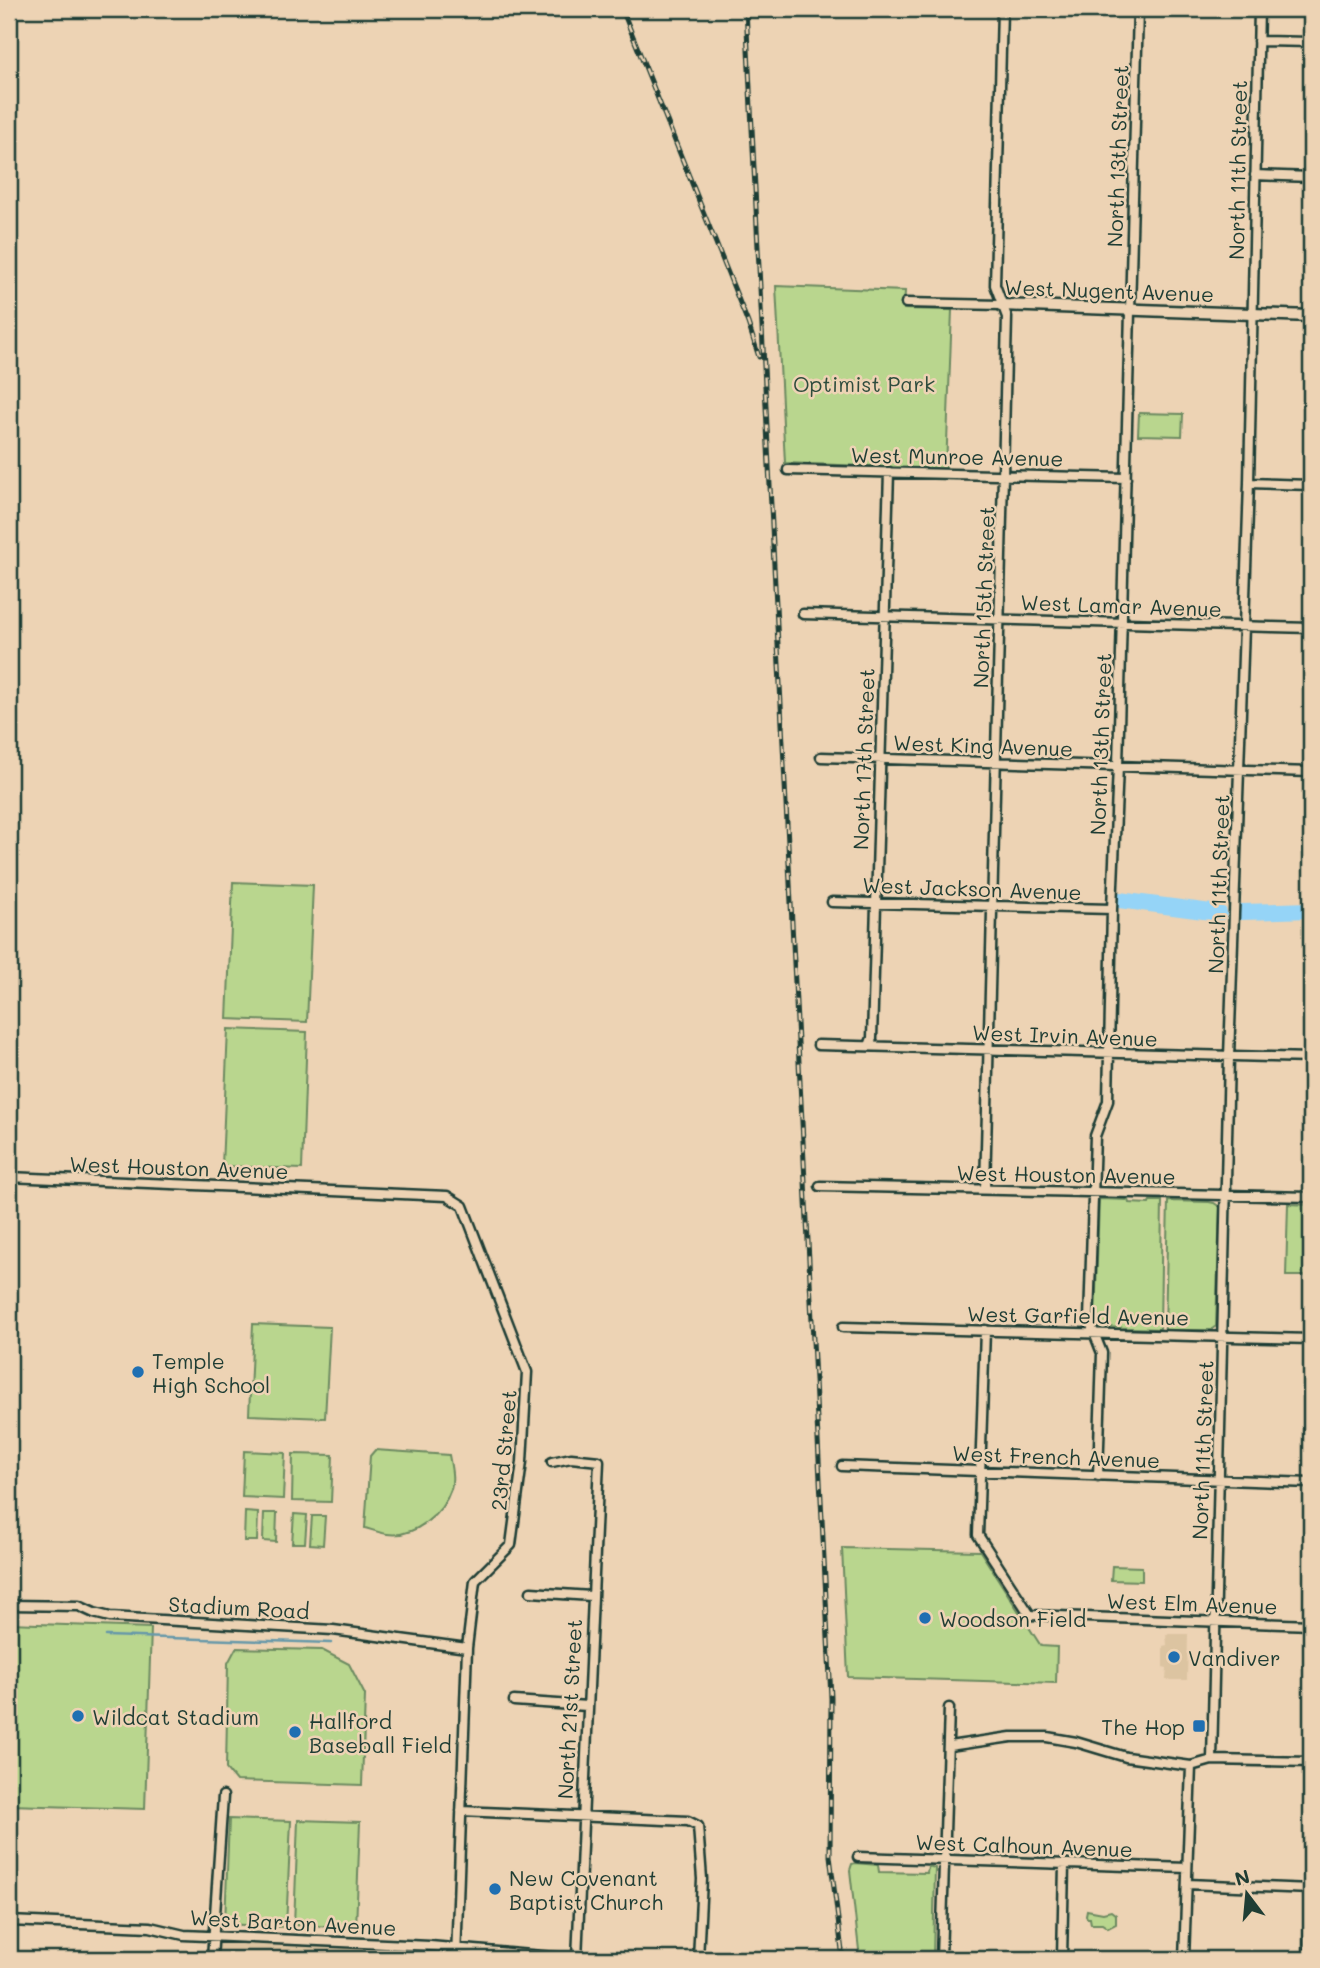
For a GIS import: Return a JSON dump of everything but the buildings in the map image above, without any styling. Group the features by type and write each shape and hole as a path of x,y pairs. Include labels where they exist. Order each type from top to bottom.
{"street":[{"name":"North 15th Street","path":"985,1189 1007,317 995,285 1002,9"},
{"name":"North 13th Street","path":"1098,1476 1102,1353 1089,1320 1095,1136 1108,1101 1110,1054 1138,9"},
{"name":"North 11th Street","path":"1212,1760 1229,1057 1249,483 1259,9"},
{"path":"1258,41 1311,42"},
{"path":"1255,175 1311,177"},
{"name":"West Nugent Avenue","path":"906,303 1311,316"},
{"name":"West Munroe Avenue","path":"788,470 1126,478"},
{"name":"North 17th Street","path":"869,1046 872,1038 889,472"},
{"path":"1249,483 1311,485"},
{"name":"West Lamar Avenue","path":"803,614 1311,628"},
{"name":"West King Avenue","path":"821,757 1311,772"},
{"name":"West Jackson Avenue","path":"832,902 1112,909"},
{"name":"West Irvin Avenue","path":"818,1045 1311,1058"},
{"name":"West Houston Avenue","path":"9,1177 349,1192"},
{"name":"West Houston Avenue","path":"820,1186 1311,1197"},
{"name":"23rd Street","path":"349,1192 447,1196 463,1206 527,1372 522,1462 511,1545 475,1581 467,1648 456,1955"},
{"name":"West Garfield Avenue","path":"843,1327 1311,1339"},
{"path":"980,1472 985,1330"},
{"name":"North 21st Street","path":"552,1462 571,1458 599,1461 577,1959"},
{"name":"West French Avenue","path":"842,1466 1311,1483"},
{"name":"West Elm Avenue","path":"980,1472 978,1535 1030,1615 1311,1625"},
{"path":"531,1592 591,1595"},
{"name":"Stadium Road","path":"9,1605 79,1606 110,1618 333,1630 467,1648"},
{"path":"514,1701 587,1706"},
{"path":"941,1959 949,1708"},
{"path":"949,1746 1011,1737 1047,1737 1076,1741 1134,1759 1191,1766 1212,1760 1311,1762"},
{"path":"1184,1959 1191,1766"},
{"path":"212,1959 223,1796"},
{"path":"461,1811 688,1821 698,1826 702,1879 698,1959"},
{"name":"West Calhoun Avenue","path":"858,1857 1187,1868"},
{"path":"1062,1959 1064,1864"},
{"path":"1309,1959 1311,1881"},
{"path":"1187,1884 1311,1889"},
{"name":"West Barton Avenue","path":"9,1921 150,1927 184,1935 430,1946 456,1955 577,1959"}],"shaded area":[{"name":"Vandiver","path":"1166,1634 1188,1634 1187,1680 1166,1680 1163,1646 1167,1645"},
{"path":"217,1942 332,1944 349,1949 447,1951 447,1959 217,1959"}],"green space":[{"name":"Optimist Park","path":"776,286 905,291 904,309 952,310 946,469 785,463"},
{"path":"1139,413 1183,414 1182,436 1138,435"},
{"path":"233,882 313,885 307,1022 227,1019"},
{"path":"228,1029 307,1032 302,1169 222,1166"},
{"path":"1099,1199 1149,1204 1150,1201 1162,1201 1160,1329 1100,1327 1095,1322"},
{"path":"1168,1201 1209,1202 1220,1207 1216,1326 1211,1330 1165,1330"},
{"path":"1288,1204 1311,1205 1309,1276 1286,1276"},
{"path":"253,1324 330,1327 325,1418 249,1415"},
{"path":"375,1450 449,1455 451,1489 441,1507 417,1528 397,1534 384,1534 365,1528 370,1456"},
{"path":"244,1451 285,1453 283,1499 242,1497"},
{"path":"293,1454 333,1455 331,1502 292,1501"},
{"path":"245,1512 258,1513 257,1541 244,1541"},
{"path":"264,1513 277,1513 276,1542 263,1541"},
{"path":"294,1514 307,1515 305,1543 292,1543"},
{"path":"312,1516 325,1516 323,1545 310,1544"},
{"name":"Woodson Field","path":"842,1548 980,1551 1041,1646 1057,1647 1056,1683 848,1677"},
{"path":"1112,1566 1142,1567 1142,1581 1111,1580"},
{"name":"Wildcat Stadium","path":"9,1623 151,1628 145,1809 9,1805"},
{"name":"Hallford Baseball Field","path":"236,1648 322,1650 349,1664 365,1695 362,1785 236,1781 226,1769 228,1663"},
{"path":"229,1819 291,1821 286,1927 225,1924"},
{"path":"298,1820 360,1822 356,1928 294,1925"},
{"path":"855,1863 878,1865 879,1872 927,1873 928,1866 935,1868 933,1959 860,1959 850,1870"},
{"path":"1087,1910 1103,1913 1111,1911 1116,1915 1116,1924 1108,1928 1102,1924 1091,1924 1086,1915"}],"waterway":[{"path":"1119,900 1219,913"},
{"path":"1241,912 1311,910"},
{"path":"106,1636 331,1643"}],"railway":[{"path":"622,9 748,323 759,357"},
{"path":"746,9 831,1698 830,1856 843,1959"}],"place":[{"name":"Temple High School","path":"138,1372"},
{"name":"Woodson Field","path":"925,1618"},
{"name":"Vandiver","path":"1174,1657"},
{"name":"Wildcat Stadium","path":"78,1716"},
{"name":"The Hop","path":"1199,1726"},
{"name":"Hallford Baseball Field","path":"295,1732"},
{"name":"New Covenant Baptist Church","path":"495,1889"}]}
